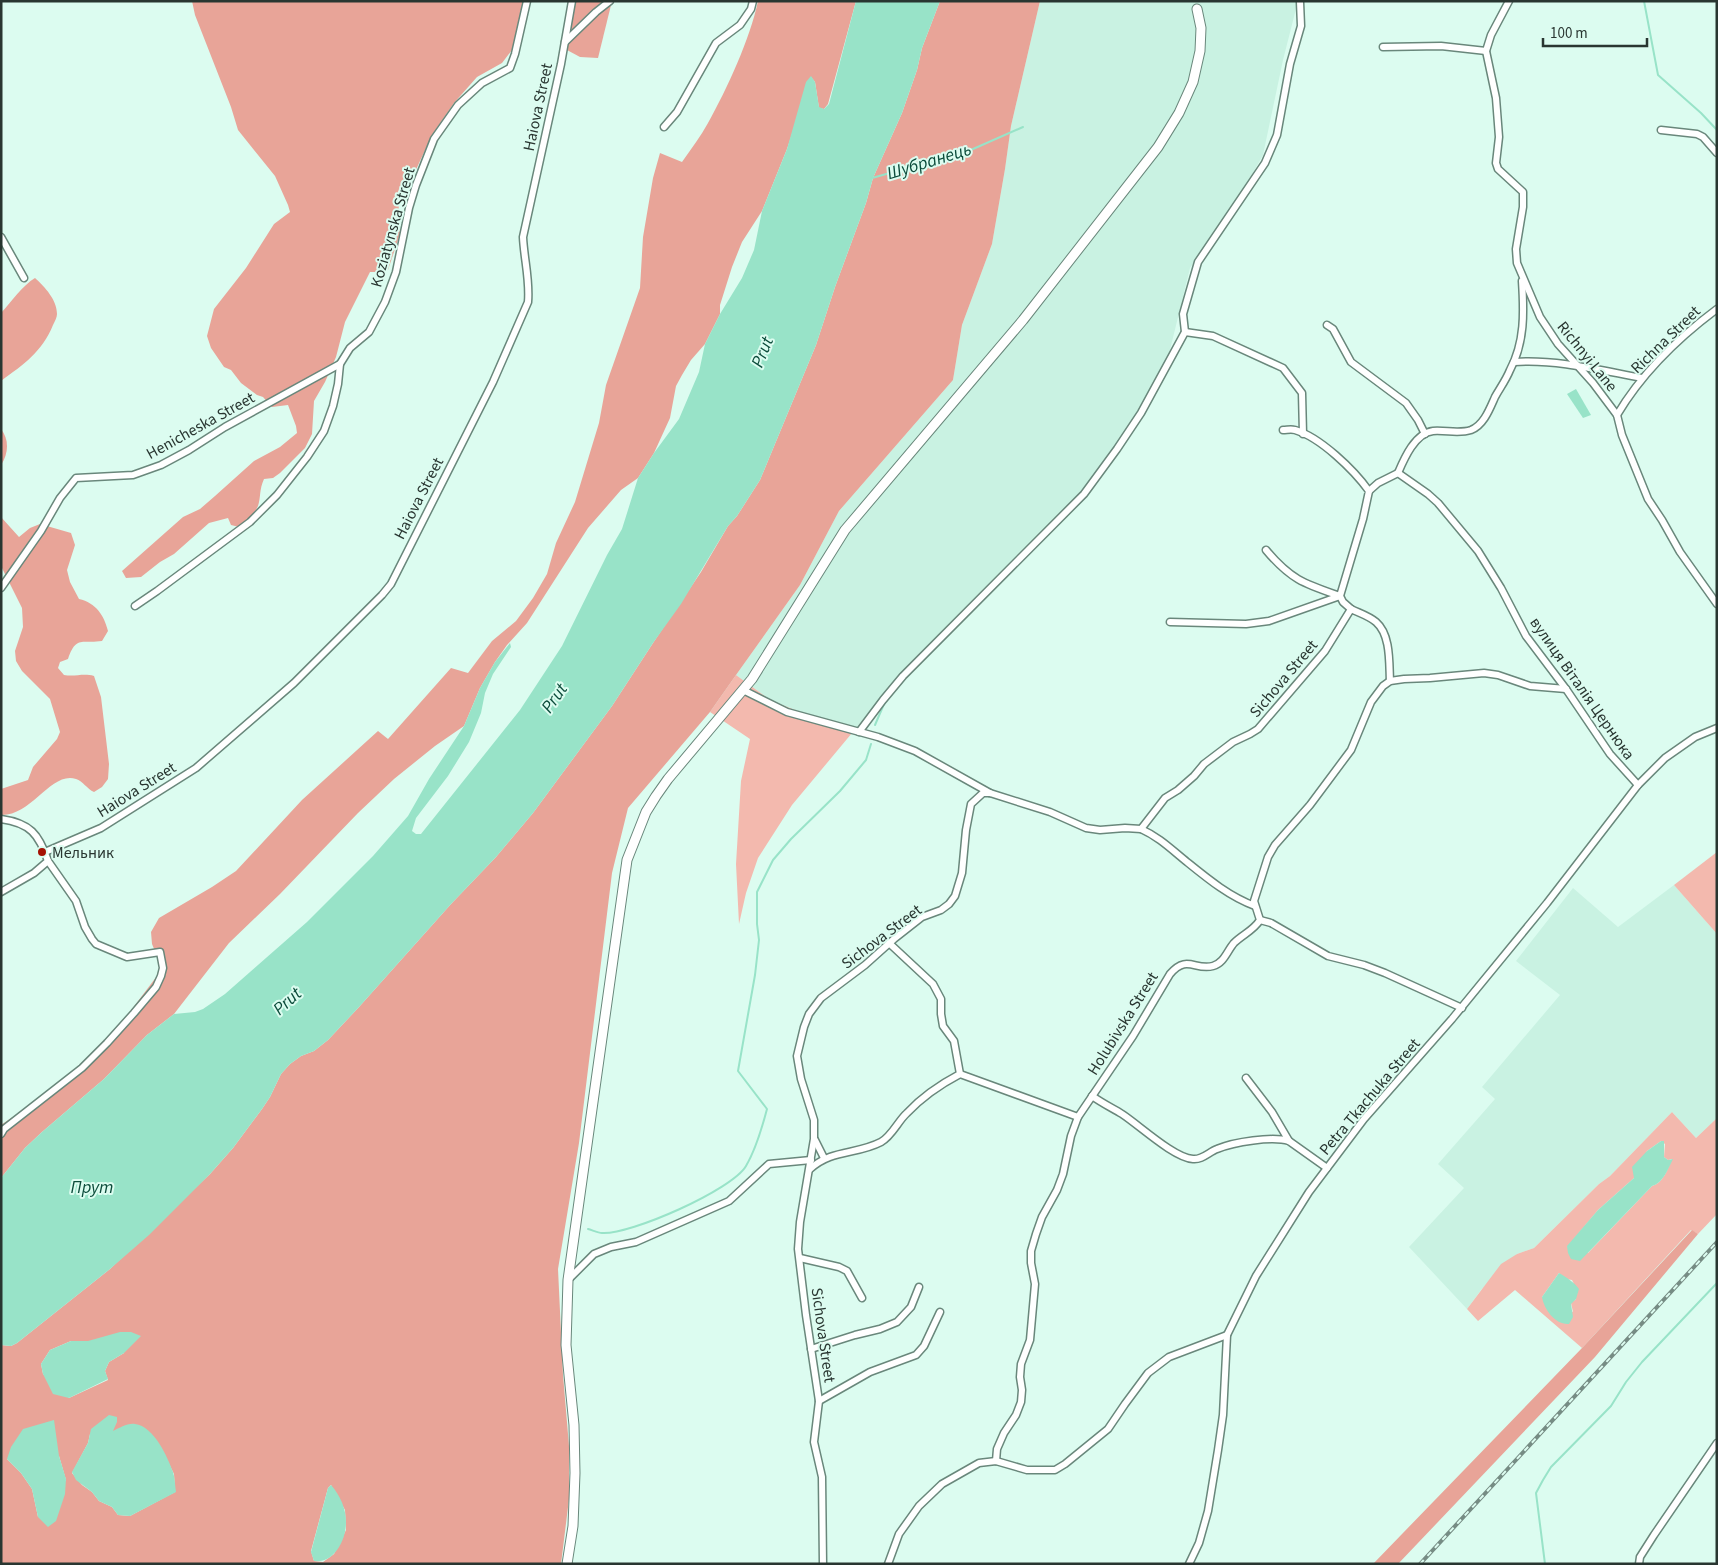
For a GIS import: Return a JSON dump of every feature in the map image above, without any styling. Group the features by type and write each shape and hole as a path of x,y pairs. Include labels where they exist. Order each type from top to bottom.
{"street":[{"name":"Koziatynska Street","path":"135,606 250,522 277,495 308,457 324,430 333,406 340,364 350,348 368,332 385,302 396,272 409,208 434,139 458,105 482,83 510,68 527,1"},
{"name":"Haiova Street","path":"45,852 101,828 196,768 294,683 391,584 493,382 528,302 529,289 523,237 561,64 572,1"},
{"path":"564,43 610,1"},
{"path":"664,127 677,112 716,43 740,25 751,9 753,1"},
{"path":"1383,47 1441,46 1486,51 1491,35 1509,1"},
{"path":"858,732 903,676 1084,494 1141,413 1185,332 1183,314 1198,262 1265,163 1276,135 1290,64 1301,26 1300,2"},
{"path":"567,1564 573,1526 575,1473 574,1425 566,1345 568,1280 627,860 646,812 668,779 760,668 845,530 1023,320 1158,147 1179,113 1193,82 1200,51 1201,28 1197,9"},
{"name":"Richnyi Lane","path":"1486,51 1496,98 1499,137 1496,163 1498,169 1523,192 1524,200 1516,249 1517,263 1521,275 1540,317 1558,344 1593,383 1617,415 1622,435 1648,499 1680,552 1717,604"},
{"path":"1661,130 1697,134 1703,137 1717,153"},
{"path":"1,237 24,278"},
{"path":"1340,596 1363,519 1368,491 1378,483 1398,473 1412,446 1425,434 1432,431 1445,432 1473,429 1483,421 1520,348 1524,307 1521,275"},
{"name":"Richna Street","path":"1617,415 1642,378 1695,325 1717,309"},
{"path":"1328,325 1333,329 1351,362 1406,403 1425,434"},
{"path":"1185,332 1213,336 1284,368 1302,393 1303,434"},
{"path":"1514,362 1532,361 1577,366 1642,378"},
{"name":"Henicheska Street","path":"1,588 41,531 60,498 76,478 133,475 160,465 189,450 224,427 340,364"},
{"path":"1283,430 1294,429 1317,441 1351,468 1368,491"},
{"name":"вулиця Віталія Цернюка","path":"1398,473 1438,503 1478,551 1501,588 1526,636 1566,689 1610,754 1638,785"},
{"path":"1266,550 1295,578 1340,596 1343,602 1351,609 1371,618 1381,628 1388,652 1390,681"},
{"path":"1170,622 1246,624 1269,621 1340,596"},
{"name":"Sichova Street","path":"1141,829 1165,798 1188,780 1204,764 1233,742 1258,729 1325,651 1351,609"},
{"path":"1462,1008 1385,973 1364,965 1328,956 1271,923 1260,920 1254,900 1256,889 1274,845 1295,823 1351,750 1371,702 1383,686 1390,681 1484,673 1504,677 1530,686 1566,689"},
{"path":"743,690 787,712 878,737 915,750 990,793 1036,807 1086,828 1100,830 1141,829 1155,835 1194,868 1239,900 1255,906"},
{"name":"Petra Tkachuka Street","path":"1190,1564 1208,1511 1218,1450 1223,1415 1227,1335 1256,1276 1309,1192 1364,1118 1462,1008 1547,903 1638,785 1665,758 1695,737 1717,728"},
{"name":"Sichova Street","path":"824,1564 822,1477 814,1442 819,1401 800,1258 800,1222 810,1169 814,1120 797,1056 809,1014 821,998 866,965 889,943 922,917 940,910 949,904 954,896 962,873 966,830 971,804 983,793 990,793"},
{"path":"1,819 22,823 29,827 45,852 48,861 76,901 85,927 96,944 128,957 160,952 163,968 156,988 107,1043 82,1068 4,1129 1,1134"},
{"path":"1,892 34,873 48,861"},
{"name":"Holubivska Street","path":"996,1461 997,1449 1021,1402 1020,1377 1030,1340 1035,1284 1031,1263 1032,1251 1042,1217 1057,1190 1063,1174 1071,1136 1078,1117 1133,1036 1175,968 1185,963 1192,963 1206,968 1216,965 1223,959 1234,943 1255,928 1260,920"},
{"path":"889,943 933,984 941,999 943,1026 954,1041 960,1074"},
{"path":"810,1169 824,1158 838,1153 865,1149 884,1141 907,1113 940,1084 960,1074 1078,1117"},
{"path":"1246,1078 1272,1112 1289,1141"},
{"path":"1092,1096 1121,1114 1173,1152 1193,1159 1203,1157 1217,1149 1240,1143 1282,1139 1289,1141 1327,1168"},
{"path":"814,1138 824,1158"},
{"path":"568,1280 594,1254 611,1247 636,1242 729,1201 769,1164 811,1160"},
{"path":"800,1258 839,1267 847,1271 862,1298"},
{"path":"811,1349 880,1329 897,1322 911,1307 919,1287"},
{"path":"819,1401 870,1372 916,1354 924,1346 940,1312"},
{"path":"888,1564 899,1534 919,1506 942,1484 979,1463 996,1461 1027,1470 1055,1470 1108,1430 1124,1404 1148,1373 1169,1357 1227,1335"},
{"path":"1639,1564 1640,1557 1717,1444"}],"shaded area":[{"path":"192,1 523,1 512,50 502,63 477,77 454,103 432,135 414,174 398,192 400,234 388,270 370,272 345,322 336,357 314,401 312,434 305,448 280,473 273,478 264,479 256,509 250,518 239,527 231,525 228,518 209,523 174,554 141,577 126,578 122,571 183,517 200,509 254,461 280,447 297,433 288,405 272,407 263,397 257,395 241,383 231,370 224,367 211,348 207,336 214,309 246,268 274,224 290,212 275,176 238,130 195,15"},
{"path":"575,1 612,1 598,58 580,57 567,50"},
{"path":"758,1 856,1 828,104 824,109 819,108 815,82 811,77 787,149 762,211 742,242 732,267 720,305 720,314 705,344 691,360 676,386 670,418 654,453 638,478 621,490 588,528 527,623 507,645 495,662 480,688 464,726 435,746 394,779 358,813 280,894 229,943 174,1014 147,1035 104,1079 25,1148 1,1178 1,1125 59,1085 85,1062 123,1021 157,976 160,963 152,944 151,932 159,918 236,871 302,800 378,731 388,739 451,668 468,673 492,641 516,621 533,598 547,574 556,543 575,502 599,423 606,385 640,288 643,237 653,178 660,153 682,162 702,133 723,95 737,64"},
{"path":"940,1 1040,1 1011,126 992,244 962,325 953,380 839,511 800,585 710,712 628,808 612,873 579,1143 558,1269 563,1375 569,1446 569,1499 561,1564 1,1564 1,1345 11,1346 17,1343 110,1269 210,1174 233,1148 262,1109 281,1074 301,1056 314,1051 328,1040 496,857 533,813 612,706 701,572 728,526 737,516 760,480 816,345 873,178 902,113 917,70 922,48","holes":["71,1341 88,1341 124,1353 109,1362 105,1371 108,1380 69,1398 43,1374 41,1364 50,1350","112,1432 169,1464 174,1474 175,1492 130,1516 118,1515 112,1507 99,1501 72,1473 88,1443 90,1434","59,1456 66,1480 38,1517 32,1489 21,1473 7,1459","331,1485 345,1510 346,1530 334,1554 323,1562 314,1561 311,1551 328,1488"]},
{"path":"1040,1 1298,1 1283,60 1263,155 1249,180 1190,268 1169,354 1134,420 1088,484 1020,555 905,668 852,733 770,700 736,675 800,585 839,511 953,380 962,325 992,244 1011,126"},
{"path":"35,278 53,299 57,314 56,318 49,334 38,350 25,363 1,381 1,313 22,289"},
{"path":"1,429 6,437 7,446 6,456 1,465"},
{"path":"1,517 19,537 30,528 40,524 71,533 75,545 67,570 70,582 79,599 90,603 98,610 108,631 102,641 80,642 74,646 68,659 60,662 58,668 64,675 94,676 101,697 109,764 108,779 102,787 94,792 78,780 67,778 49,787 22,809 1,815 1,789 28,780 33,767 57,739 60,732 50,699 22,671 16,661 15,651 23,627 22,608 1,566"},
{"path":"736,675 770,700 852,733 792,805 758,858 746,893 739,924 736,864 741,781 750,739 710,712"},
{"path":"1717,852 1717,934 1674,885"},
{"path":"1674,885 1717,934 1717,1118 1696,1138 1672,1112 1610,1176 1599,1184 1534,1248 1517,1254 1481,1290 1467,1309 1409,1247 1464,1188 1438,1164 1495,1099 1482,1087 1560,995 1516,961 1573,888 1618,927"},
{"path":"1672,1112 1696,1138 1717,1118 1717,1214 1698,1234 1691,1230 1582,1348 1515,1290 1478,1321 1467,1309 1501,1264 1517,1254 1534,1248 1599,1184 1610,1176","holes":["1661,1141 1665,1144 1664,1157 1668,1160 1672,1159 1662,1179 1652,1186 1588,1253 1567,1247 1598,1210 1634,1178 1647,1151","1559,1273 1566,1279 1572,1280 1574,1284 1576,1299 1571,1303 1573,1312 1542,1297"]},
{"path":"1692,1230 1698,1234 1595,1357 1398,1564 1373,1564 1582,1348"}],"water":[{"name":"Прут","path":"856,1 940,1 922,48 917,70 902,113 873,178 816,345 760,480 737,516 728,526 681,604 612,706 533,813 496,857 328,1040 314,1051 301,1056 290,1064 281,1074 262,1109 233,1148 210,1174 149,1235 110,1269 17,1343 11,1346 1,1345 1,1178 25,1148 104,1079 147,1035 174,1014 195,1012 203,1009 225,994 307,922 373,856 408,816 429,779 464,726 480,688 495,662 510,643 511,647 493,674 485,693 481,713 469,742 448,776 416,818 412,831 416,834 421,834 520,710 562,646 622,529 638,478 679,419 699,372 705,344 720,314 742,278 754,250 762,211 787,149 806,82 811,76 815,82 819,107 824,109 829,104"},
{"path":"1576,389 1591,415 1583,418 1567,394"},
{"path":"1661,1141 1664,1141 1664,1157 1668,1160 1673,1159 1662,1179 1652,1186 1580,1261 1571,1259 1567,1246 1598,1210 1634,1178 1632,1167 1647,1151"},
{"path":"1559,1273 1579,1289 1576,1299 1571,1304 1573,1317 1569,1324 1559,1322 1551,1315 1542,1297"},
{"path":"120,1332 131,1332 141,1336 124,1353 109,1362 105,1371 108,1379 69,1398 53,1394 43,1374 41,1364 50,1350 71,1341 88,1341"},
{"path":"109,1415 117,1417 113,1431 132,1424 142,1426 148,1430 164,1451 174,1474 176,1492 130,1516 118,1515 112,1507 99,1501 92,1492 76,1480 72,1472 88,1443 91,1429"},
{"path":"54,1420 59,1456 66,1479 65,1494 56,1521 48,1527 38,1517 32,1489 21,1473 7,1459 11,1447 23,1429"},
{"path":"331,1485 344,1508 346,1516 345,1534 342,1542 332,1555 324,1560 314,1561 311,1552 328,1488"}],"waterway":[{"path":"1644,1 1658,75 1701,113 1717,130"},
{"name":"Шубранець","path":"872,178 964,153 1023,127"},
{"path":"875,725 884,704"},
{"path":"588,1229 600,1233 616,1232 656,1219 722,1187 737,1176 746,1166 756,1146 767,1109 738,1071 755,975 759,940 757,892 773,860 791,839 840,791 866,760 871,744"},
{"path":"1545,1564 1536,1493 1543,1480 1551,1467 1611,1406 1626,1382 1642,1362 1717,1283"}],"railway":[{"path":"1420,1564 1717,1242"}],"place":[{"name":"Мельник","path":"42,852"}],"water label":[{"name":"Prut","path":"762,352"},
{"name":"Prut","path":"554,698"},
{"name":"Prut","path":"287,1001"}]}
